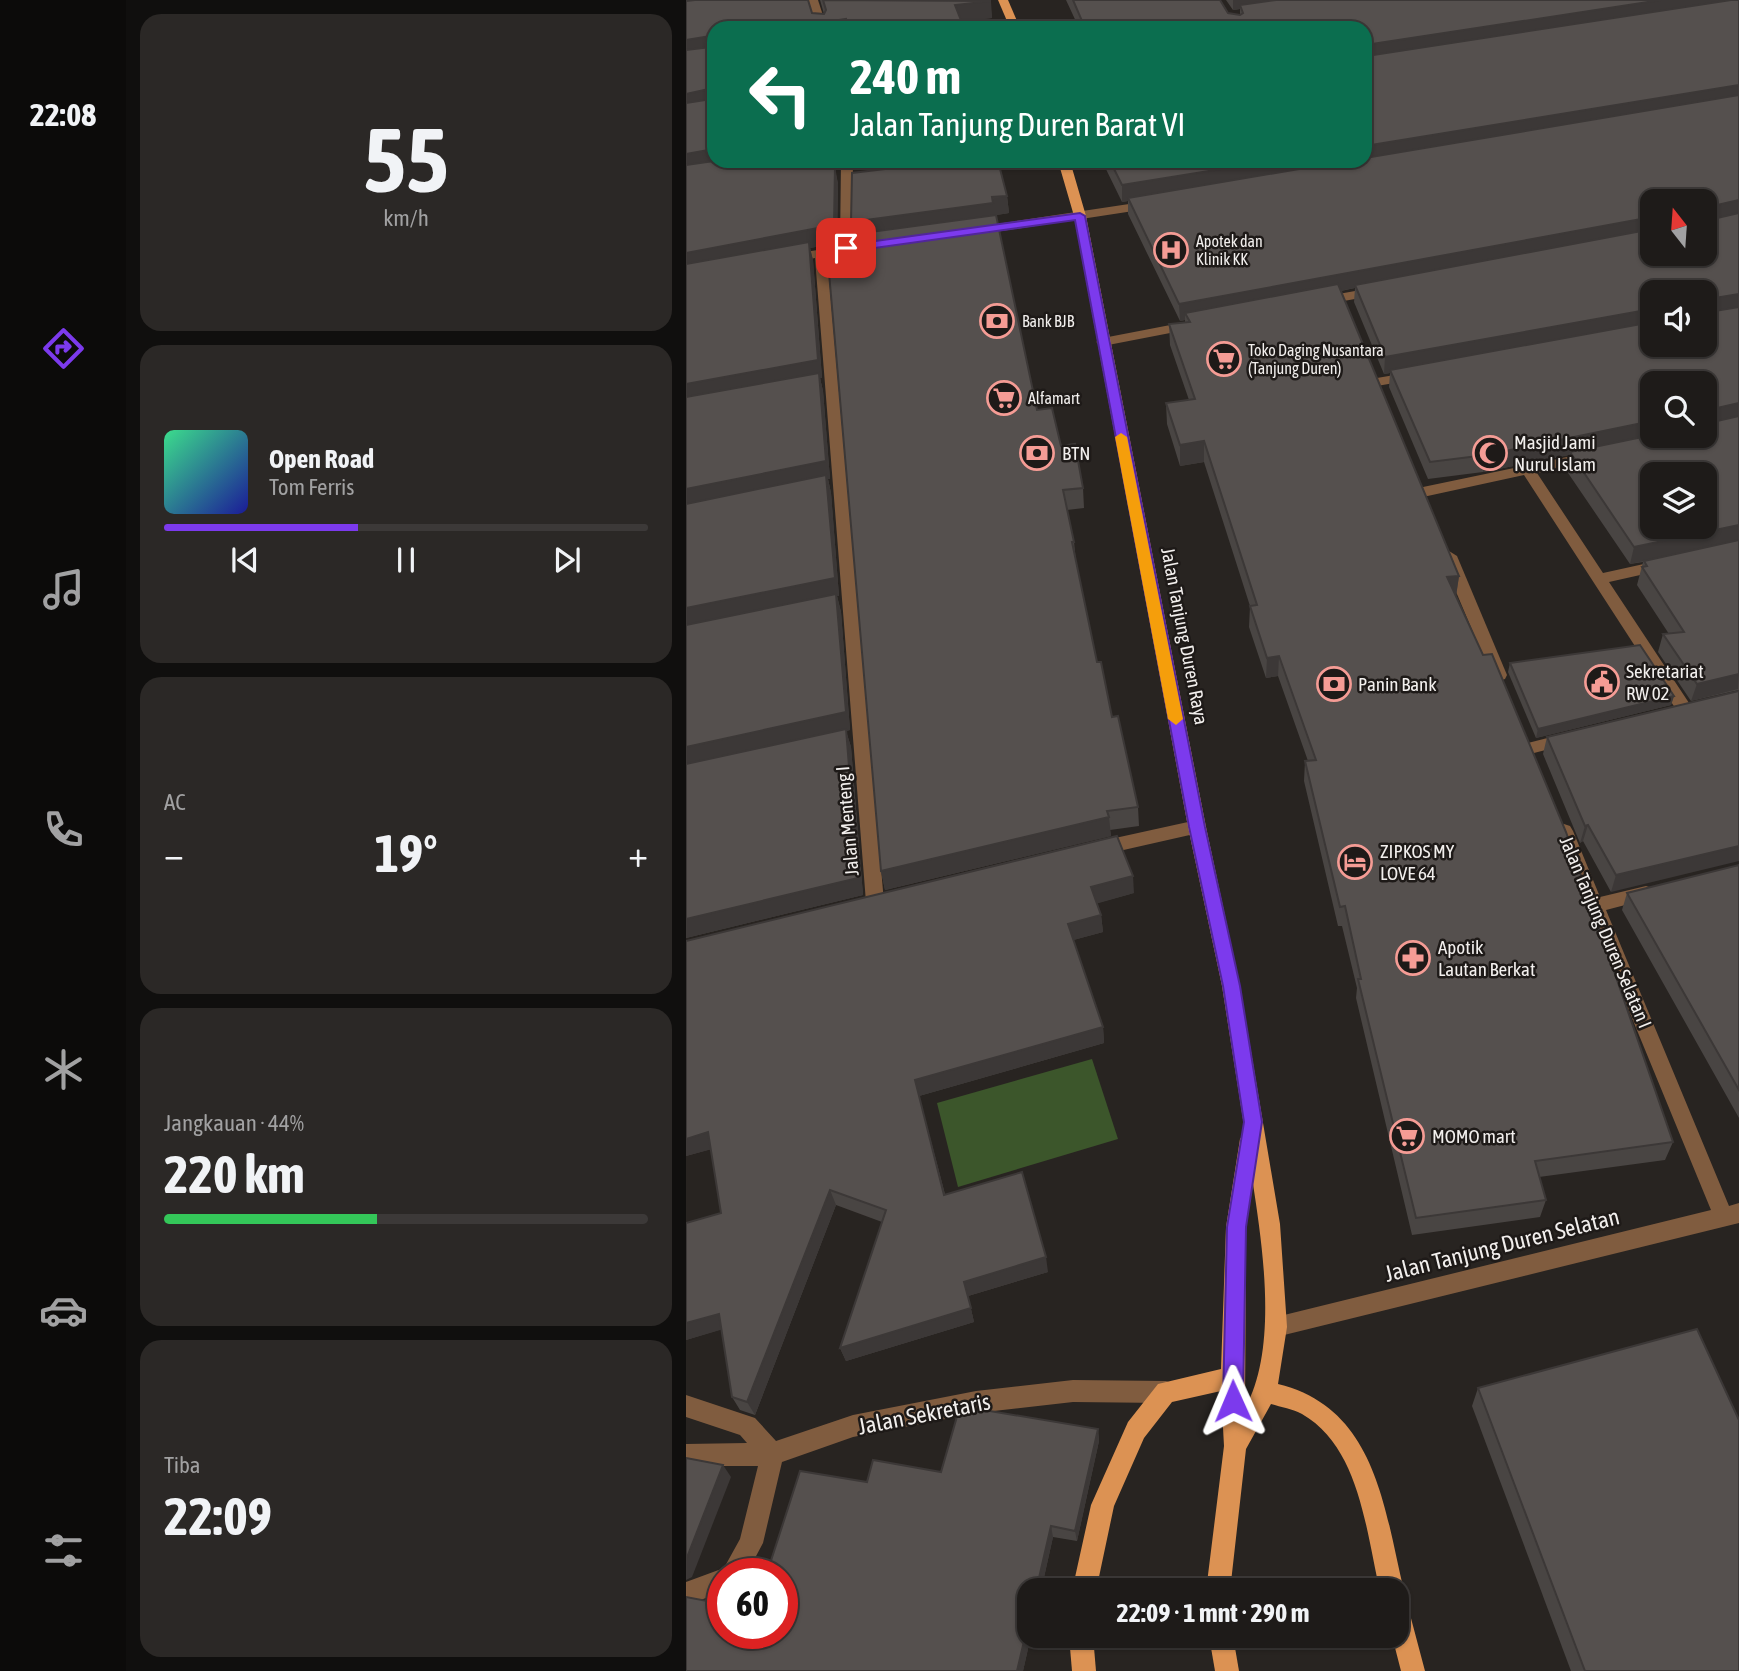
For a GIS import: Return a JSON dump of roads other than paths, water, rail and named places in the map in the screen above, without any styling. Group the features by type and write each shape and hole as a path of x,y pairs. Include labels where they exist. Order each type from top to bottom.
{"main road":[{"path":"1003,0 1012,21"},
{"name":"Jalan Tanjung Duren Raya","path":"1066,168 1080,216 1197,827 1231,986 1270,1224 1276,1327 1266,1392 1235,1446"},
{"name":"Jalan Tanjung Duren Raya","path":"1220,1578 1235,1446 1232,1378 1236,1227 1253,1122"},
{"path":"1087,1578 1103,1505 1136,1430 1166,1392 1232,1378"},
{"path":"1266,1392 1311,1406 1341,1430 1359,1466 1389,1578"},
{"path":"1082,1648 1084,1671"},
{"path":"1223,1648 1227,1671"},
{"path":"1407,1648 1413,1671"}],"street":[{"path":"813,0 820,21"},
{"path":"781,261 853,248 847,168"},
{"path":"956,233 1158,203"},
{"name":"Jalan Menteng I","path":"821,254 825,385 854,737 874,902"},
{"path":"1303,304 1345,303 1396,287"},
{"path":"1103,342 1199,324"},
{"path":"1377,382 1432,372"},
{"path":"1423,492 1605,454"},
{"path":"1528,470 1685,710"},
{"path":"1444,543 1508,697"},
{"path":"1597,579 1674,562"},
{"path":"1529,748 1581,736"},
{"name":"Jalan Tanjung Duren Selatan I","path":"1555,809 1731,1215"},
{"path":"1078,853 1197,827"},
{"path":"1595,906 1661,890"},
{"name":"Jalan Tanjung Duren Selatan","path":"1276,1327 1731,1215"},
{"name":"Jalan Sekretaris","path":"686,1455 772,1454 853,1426 976,1402 1073,1391 1166,1392"},
{"path":"686,1406 747,1426 772,1454 751,1543 742,1558"},
{"path":"686,1594 707,1585"}],"place":[{"name":"Apotek dan Klinik KK","path":"1171,250"},
{"name":"Bank BJB","path":"997,321"},
{"name":"Toko Daging Nusantara (Tanjung Duren)","path":"1224,359"},
{"name":"Alfamart","path":"1004,398"},
{"name":"BTN","path":"1037,453"},
{"name":"Masjid Jami Nurul Islam","path":"1490,453"},
{"name":"Sekretariat RW 02","path":"1602,682"},
{"name":"Panin Bank","path":"1334,684"},
{"name":"ZIPKOS MY LOVE 64","path":"1355,862"},
{"name":"Apotik Lautan Berkat","path":"1413,958"},
{"name":"MOMO mart","path":"1407,1136"}]}
